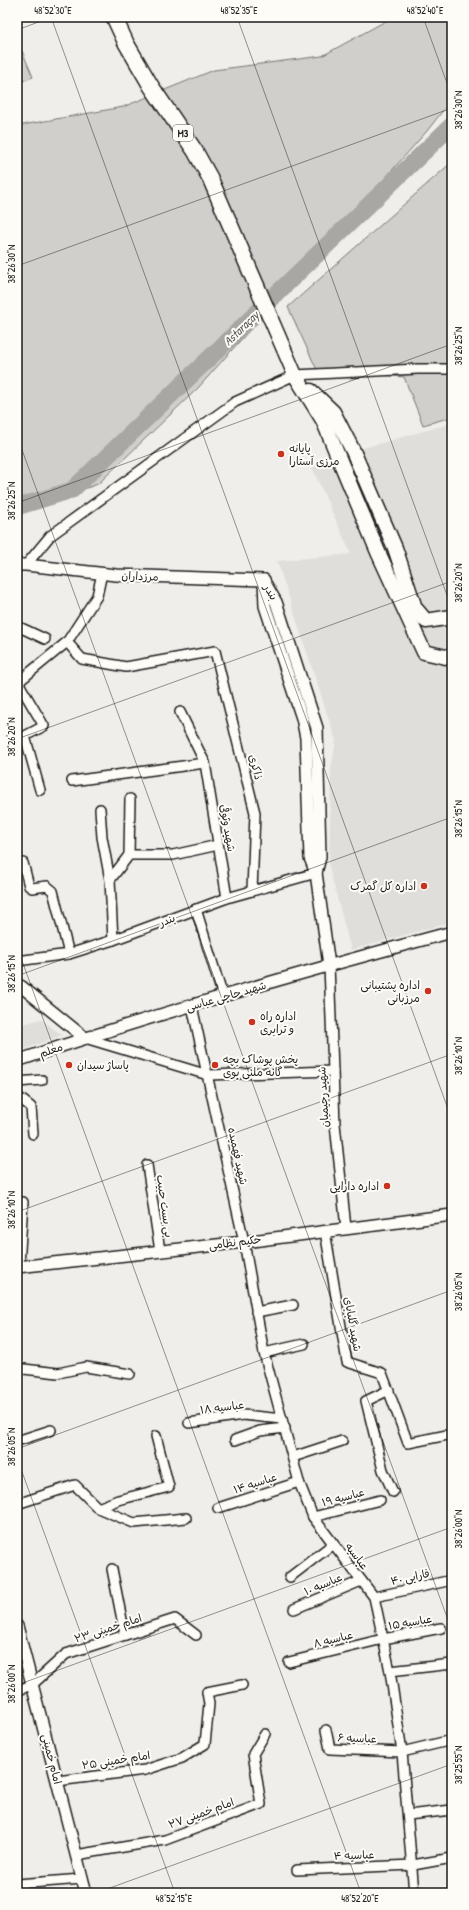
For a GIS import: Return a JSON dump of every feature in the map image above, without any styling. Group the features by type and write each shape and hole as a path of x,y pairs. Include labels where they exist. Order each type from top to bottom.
{"highway":[{"name":"M3","path":"117,21 151,86 195,151 210,178 270,317"}],"main road":[{"path":"270,317 295,375 323,420 378,552 424,652 446,657 452,655"},
{"path":"295,375 333,412 395,548 415,608 426,621 452,617"}],"street":[{"path":"22,565 50,536 235,402 295,375 418,369 452,369"},
{"name":"مرزداران","path":"22,565 102,574 264,580"},
{"path":"40,790 25,736 44,726 18,683 67,642 97,596 102,574"},
{"name":"بندر","path":"264,580 276,602 317,728 320,857 316,873 329,965"},
{"path":"17,626 44,639"},
{"name":"ذاکری","path":"67,642 82,659 126,667 215,651 255,813 252,891"},
{"name":"شهید وثوقی","path":"180,712 205,763 227,898"},
{"path":"72,781 205,763"},
{"path":"110,880 128,855 130,799"},
{"path":"100,809 102,836 110,880 113,940"},
{"path":"128,855 173,855 218,845"},
{"path":"23,864 28,886 32,888 47,886 53,891 69,954"},
{"name":"بندر","path":"17,961 69,954 113,940 227,898 316,873"},
{"path":"196,909 223,997"},
{"name":"شهید حاجی عباسی","path":"84,1038 329,965 452,932"},
{"name":"شهید رحیمیان","path":"329,965 335,1124 346,1228"},
{"path":"17,984 84,1038 208,1075 333,1071"},
{"name":"شهید فهمیده","path":"192,1006 244,1242"},
{"name":"معلم","path":"17,1061 84,1038"},
{"path":"17,1082 42,1080"},
{"path":"17,1096 31,1107 33,1134"},
{"name":"بی بست حبیب","path":"148,1165 160,1250"},
{"path":"18,1266 23,1202"},
{"name":"حکیم نظامی","path":"18,1266 244,1242 452,1215"},
{"name":"شهید گلبابای","path":"325,1231 347,1362 382,1373 408,1443 452,1434"},
{"name":"عباسیه","path":"244,1242 264,1353 299,1482 313,1517 374,1597 390,1671 402,1752 413,1865 414,1893"},
{"path":"256,1312 293,1305"},
{"path":"264,1353 304,1344"},
{"path":"17,1371 24,1369 58,1374 86,1367 130,1374"},
{"path":"389,1390 366,1401 382,1470 393,1492"},
{"name":"عباسیه ۱۸","path":"189,1423 243,1415 282,1419"},
{"path":"234,1440 260,1431 285,1428"},
{"path":"17,1442 51,1430"},
{"path":"98,1508 118,1500 169,1488 156,1436"},
{"path":"293,1457 342,1441"},
{"name":"عباسیه ۱۴","path":"218,1508 299,1482"},
{"path":"17,1504 75,1485 98,1508 134,1522 186,1518"},
{"name":"عباسیه ۱۹","path":"313,1517 380,1500"},
{"path":"290,1576 333,1544"},
{"path":"112,1569 125,1635"},
{"name":"عباسیه ۱۰","path":"294,1609 361,1580"},
{"name":"فارابی ۴۰","path":"374,1597 452,1580"},
{"name":"امام خمینی ۲۳","path":"17,1691 33,1684 66,1654 175,1619 196,1635"},
{"name":"امام خمینی","path":"17,1626 86,1893"},
{"name":"عباسیه ۱۵","path":"383,1639 441,1628"},
{"name":"عباسیه ۸","path":"289,1662 383,1639"},
{"path":"390,1671 452,1664"},
{"name":"امام خمینی ۲۵","path":"57,1781 145,1770 182,1758 205,1744 209,1704 207,1692 242,1685"},
{"name":"عباسیه ۶","path":"326,1730 330,1749 402,1752"},
{"name":"امام خمینی ۲۷","path":"76,1855 165,1840 261,1804 253,1754 265,1734"},
{"path":"402,1752 452,1740"},
{"path":"408,1814 452,1810"},
{"name":"عباسیه ۴","path":"297,1870 413,1865 452,1858"},
{"path":"17,1884 82,1879"}],"shaded area":[{"path":"393,17 452,17 452,99 427,131 198,388 98,484 17,513 17,126 123,107 214,70 322,56"},
{"path":"22,51 33,77 17,83 17,53"},
{"path":"452,162 452,417 423,425 404,377 317,370 288,307"},
{"path":"452,423 452,922 351,950 329,867 331,769 336,741 277,561 351,554 310,463"},
{"path":"41,1019 62,1035 17,1052 17,1026"}],"waterway":[{"name":"Astaraçay","path":"17,507 72,490 452,125"}],"place":[{"name":"پایانه مرزی آستارا","path":"281,454"},
{"name":"اداره کل گمرک","path":"424,886"},
{"name":"اداره پشتیبانی مرزبانی","path":"428,991"},
{"name":"اداره راه و ترابری","path":"252,1022"},
{"name":"پاساژ سیدان","path":"69,1065"},
{"name":"پخش پوشاک بچه گانه ملنی بوی","path":"215,1065"},
{"name":"اداره دارایی","path":"387,1186"}]}
